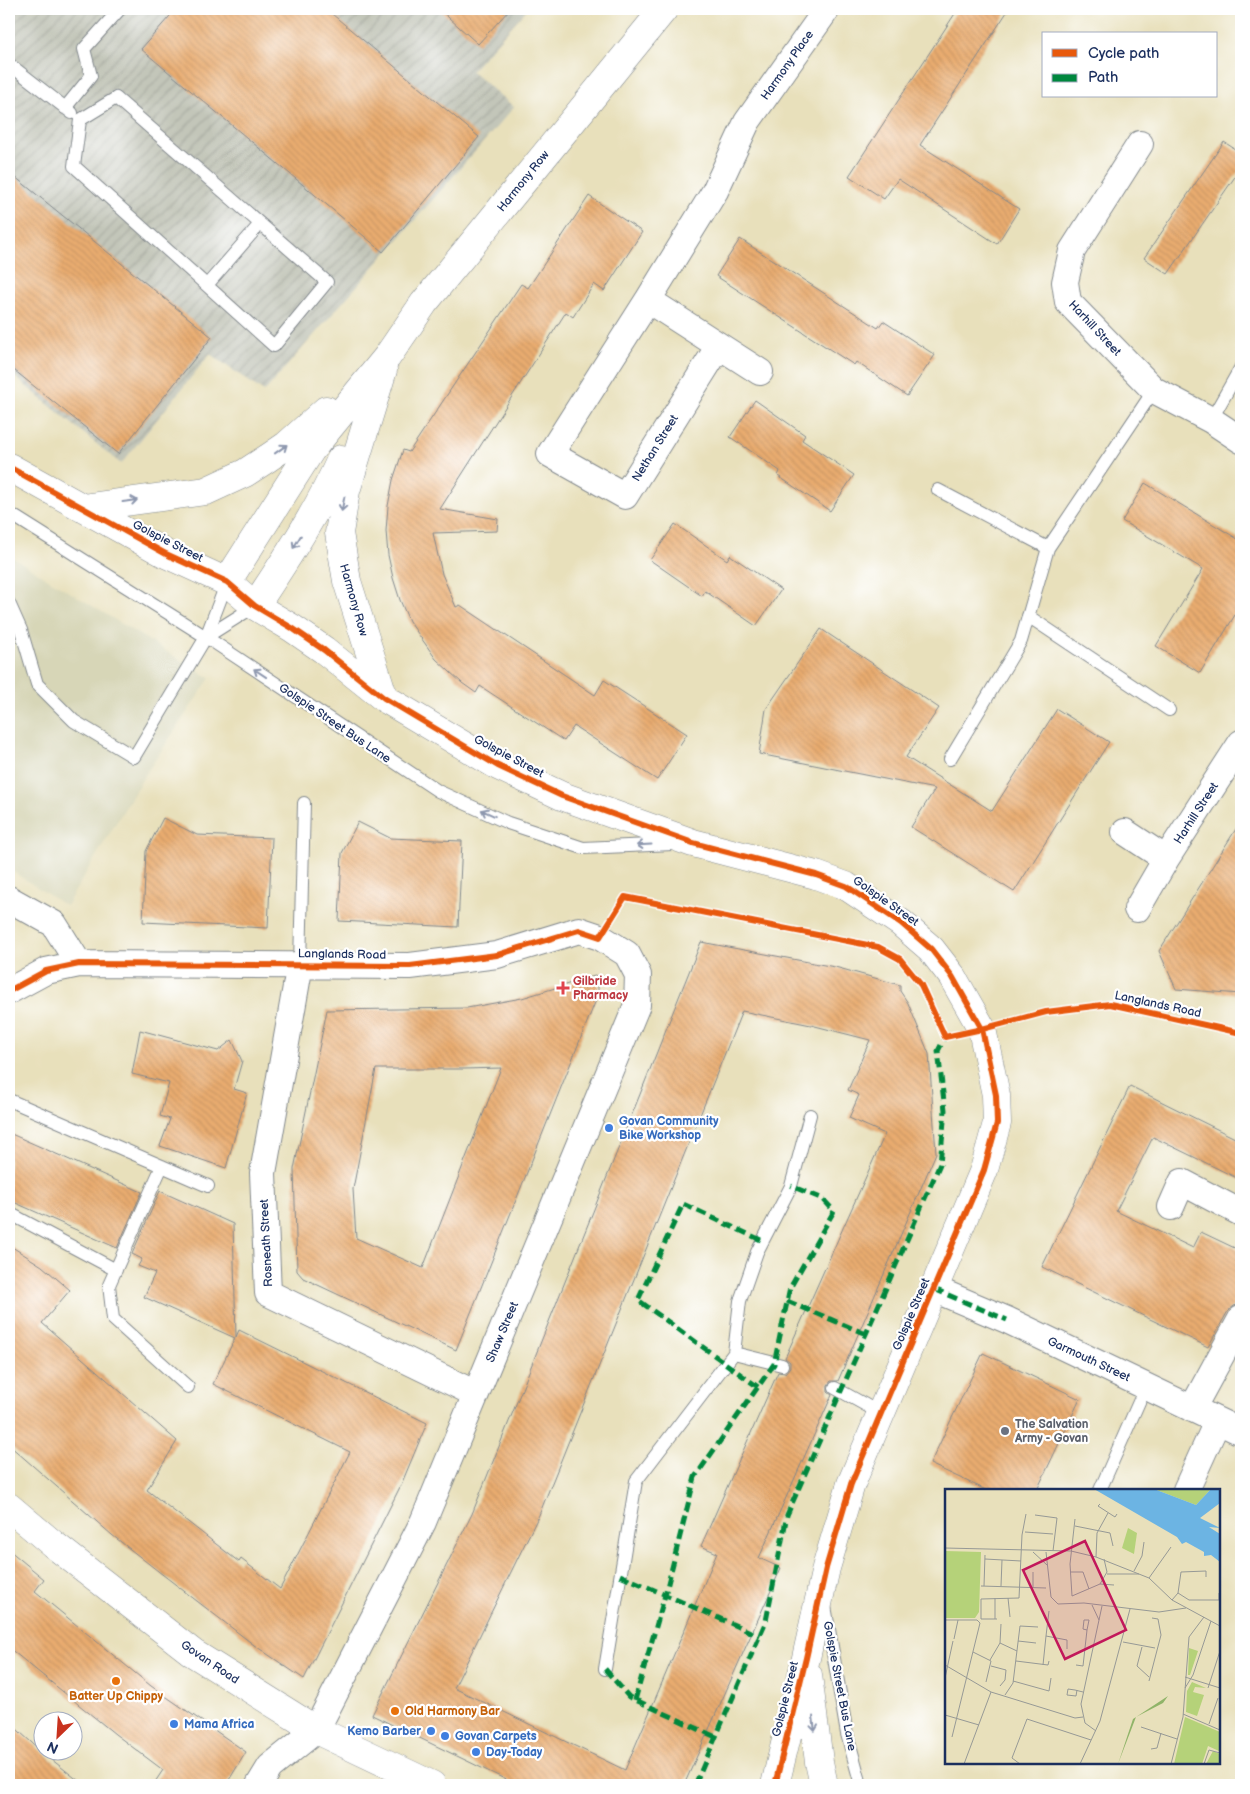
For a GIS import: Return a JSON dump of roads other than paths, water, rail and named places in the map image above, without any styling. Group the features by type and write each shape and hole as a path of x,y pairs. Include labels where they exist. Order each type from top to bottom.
{"street":[{"name":"Harmony Row","path":"227,582 311,450 387,357 424,303 664,9"},
{"name":"Harmony Place","path":"748,122 827,9"},
{"name":"Nethan Street","path":"718,346 625,496 550,454 715,191 748,122"},
{"name":"Harhill Street","path":"1140,144 1072,250 1065,282 1068,302 1154,390 1211,420 1241,440"},
{"path":"648,300 760,372"},
{"name":"Harmony Row","path":"82,508 206,491 245,473 287,445 387,357"},
{"name":"Harmony Row","path":"255,606 287,559 328,490 387,357"},
{"name":"Harmony Row","path":"384,698 347,581 339,533 346,490 387,357"},
{"name":"Golspie Street","path":"9,467 166,554 227,582 255,606 324,650 384,698 498,766 562,796 693,843 816,875 846,886 902,923 931,949 952,976 982,1029 996,1094 997,1123 984,1170 851,1484 822,1586 775,1785"},
{"name":"Harhill Street","path":"1137,910 1166,859 1241,743"},
{"path":"1125,832 1166,859"},
{"path":"9,900 54,924 79,964 46,971 9,991"},
{"name":"Langlands Road","path":"79,964 410,966 497,955 579,930 600,936"},
{"name":"Shaw Street","path":"316,1730 423,1522 637,1005 638,974 627,954 600,936"},
{"name":"Rosneath Street","path":"300,964 263,1173 268,1294 476,1394"},
{"path":"1171,1207 1182,1182 1241,1213"},
{"name":"Garmouth Street","path":"934,1289 1007,1320 1241,1432"},
{"path":"1192,1409 1241,1319"},
{"path":"1186,1489 1217,1422"},
{"name":"Govan Road","path":"9,1507 53,1544 193,1653 316,1730 432,1785"},
{"path":"806,1658 818,1762 824,1785"},
{"path":"259,1785 270,1767 316,1730"}],"lane":[{"path":"66,108 91,76 84,49 120,9"},
{"path":"9,64 80,120"},
{"path":"116,98 327,282 274,346 74,166 80,120 116,98"},
{"path":"207,285 260,224"},
{"path":"1211,420 1241,367"},
{"path":"950,759 1021,641 1048,548 1154,390"},
{"path":"938,490 1048,548"},
{"name":"Golspie Street Bus Lane","path":"9,513 206,637 438,790 508,823 583,848 693,843"},
{"path":"9,603 21,630 37,684 74,722 134,757 206,637 227,582"},
{"path":"206,637 255,606"},
{"path":"1028,616 1169,710"},
{"path":"300,964 304,804"},
{"path":"9,1100 208,1186"},
{"path":"605,1669 636,1480 734,1353 740,1302 757,1252 791,1186 810,1115"},
{"path":"162,1166 109,1286 113,1319 188,1387"},
{"path":"9,1213 116,1270"},
{"path":"734,1353 782,1365"},
{"path":"1100,1489 1146,1386"},
{"path":"835,1388 880,1413"},
{"name":"Golspie Street Bus Lane","path":"822,1586 847,1734 861,1785"}],"place":[{"name":"Gilbride Pharmacy","path":"563,988"},
{"name":"Govan Community Bike Workshop","path":"609,1128"},
{"name":"The Salvation Army - Govan","path":"1005,1431"},
{"name":"Batter Up Chippy","path":"116,1681"},
{"name":"Old Harmony Bar","path":"395,1711"},
{"name":"Mama Africa","path":"174,1724"},
{"name":"Kemo Barber","path":"431,1731"},
{"name":"Govan Carpets","path":"445,1736"},
{"name":"Day-Today","path":"476,1752"}]}
